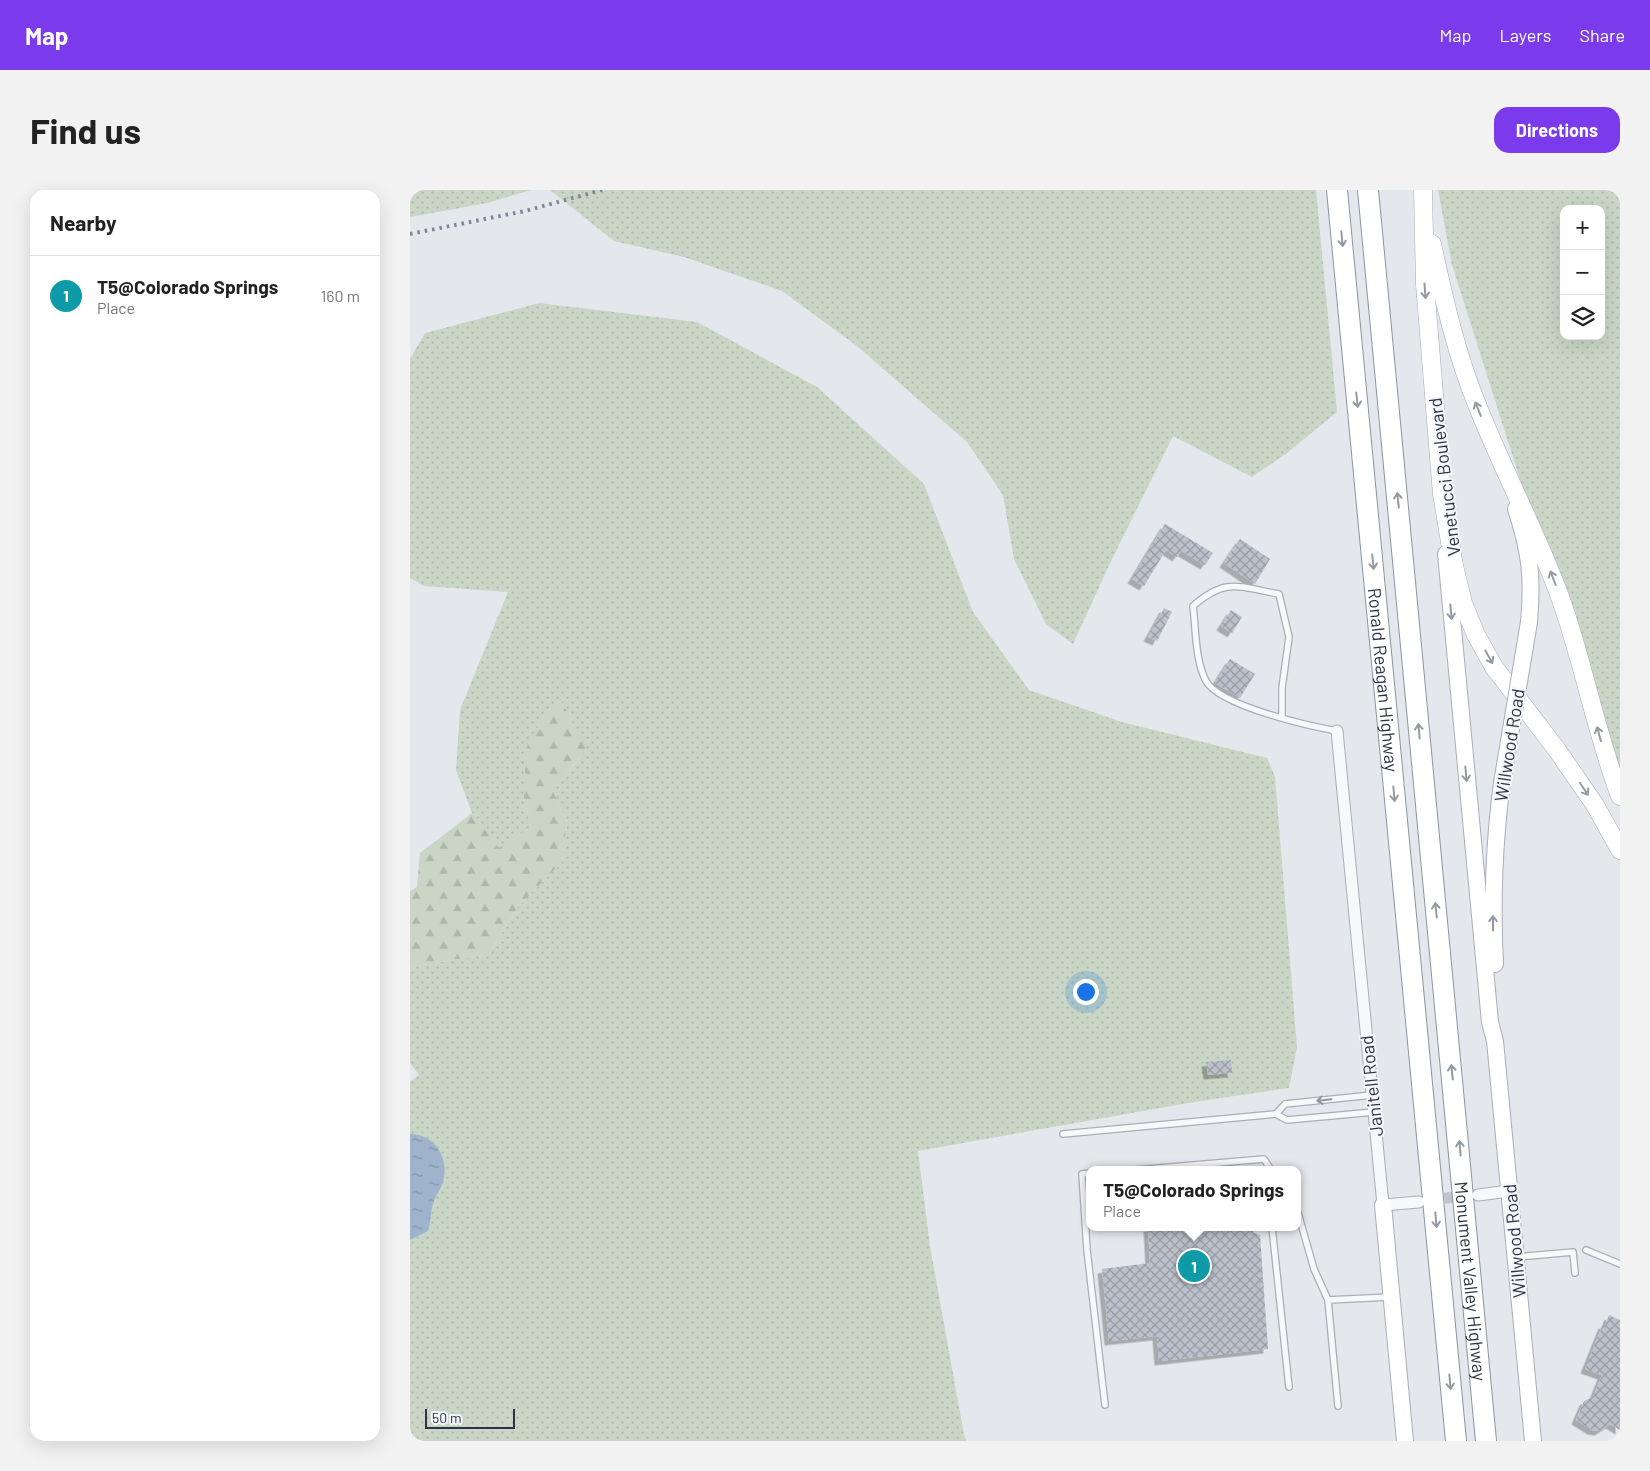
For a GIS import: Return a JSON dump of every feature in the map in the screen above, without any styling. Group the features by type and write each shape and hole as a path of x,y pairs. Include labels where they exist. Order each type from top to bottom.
{"highway":[{"name":"Ronald Reagan Highway","path":"1337,190 1431,1171"},
{"name":"Ronald Reagan Highway","path":"1368,190 1457,1121"},
{"name":"Monument Valley Highway","path":"1457,1121 1486,1441"},
{"name":"Monument Valley Highway","path":"1431,1171 1456,1441"}],"main road":[{"name":"Venetucci Boulevard","path":"1423,198 1450,324 1460,358 1498,453 1537,537 1559,596 1606,760 1620,796"},
{"name":"Venetucci Boulevard","path":"1423,198 1425,284 1442,494 1454,566 1463,603 1476,635 1494,667 1557,750 1595,805 1620,850"}],"street":[{"name":"Willwood Road","path":"1495,1041 1497,1021 1493,924 1497,816 1529,622 1532,584 1527,542 1498,453"},
{"name":"Willwood Road","path":"1442,494 1447,575 1468,798 1490,1022 1495,1041 1514,1257 1533,1441"},
{"name":"Janitell Road","path":"1337,731 1406,1441"},
{"path":"1478,1195 1509,1191"},
{"path":"1383,1205 1419,1202"}],"lane":[{"path":"1282,718 1282,688 1289,637 1279,594 1229,585 1210,591 1193,606 1201,669 1208,684 1229,699 1301,725 1337,731"},
{"path":"1276,1114 1285,1104 1372,1095"},
{"path":"1063,1134 1276,1114 1287,1120 1374,1112"},
{"path":"1182,1166 1264,1159 1268,1166"},
{"path":"1086,1174 1082,1174 1087,1250 1105,1406"},
{"path":"1301,1224 1314,1269 1328,1300 1338,1406"},
{"path":"1272,1231 1289,1387"},
{"path":"1586,1250 1620,1264"},
{"path":"1514,1257 1573,1252 1574,1272"},
{"path":"1328,1300 1392,1297"}],"green space":[{"path":"410,190 531,190 487,203 410,217"},
{"path":"550,190 1316,190 1337,412 1287,453 1252,477 1173,436 1111,561 1073,644 1046,624 1014,559 1003,495 967,442 857,346 782,291 684,257 614,241"},
{"path":"1438,190 1620,190 1620,794 1452,265"},
{"path":"539,303 697,322 817,387 924,484 973,612 1029,690 1122,722 1267,758 1275,777 1297,1047 1289,1088 1194,1102 918,1151 930,1246 964,1435 967,1441 410,1441 410,1082 419,1075 410,1063 410,967 489,954 518,907 562,862 567,822 553,791 586,749 523,794 531,827 499,849 472,813 456,770 460,710 508,592 424,586 410,578 410,359 425,333"},
{"path":"560,698 586,749 553,791 567,822 562,862 518,907 489,954 410,967 410,891 417,887 420,853 472,813 499,848 531,827 523,794 528,740"}],"water":[{"path":"410,1134 427,1138 433,1143 442,1157 445,1173 442,1185 433,1204 428,1231 410,1240"}],"building":[{"path":"1165,524 1213,553 1205,565 1181,551 1177,557 1166,550 1144,586 1132,579"},
{"path":"1240,539 1270,559 1255,584 1224,563"},
{"path":"1164,608 1172,612 1157,641 1148,637"},
{"path":"1231,610 1242,617 1232,633 1221,626"},
{"path":"1230,659 1255,674 1240,698 1215,683"},
{"path":"1231,1060 1232,1073 1208,1075 1206,1062"},
{"path":"1148,1231 1253,1231 1260,1235 1268,1349 1159,1361 1157,1336 1109,1341 1102,1269 1150,1263"},
{"path":"1609,1315 1620,1320 1620,1430 1610,1424 1599,1431 1592,1430 1576,1420 1584,1401 1593,1397 1602,1375 1585,1369 1603,1324 1605,1325"}],"tunnel":[{"path":"1428,1200 1466,1196"}],"railway":[{"path":"410,234 525,211 602,190"}],"place":[{"name":"T5@Colorado Springs","path":"1194,1266"}]}
